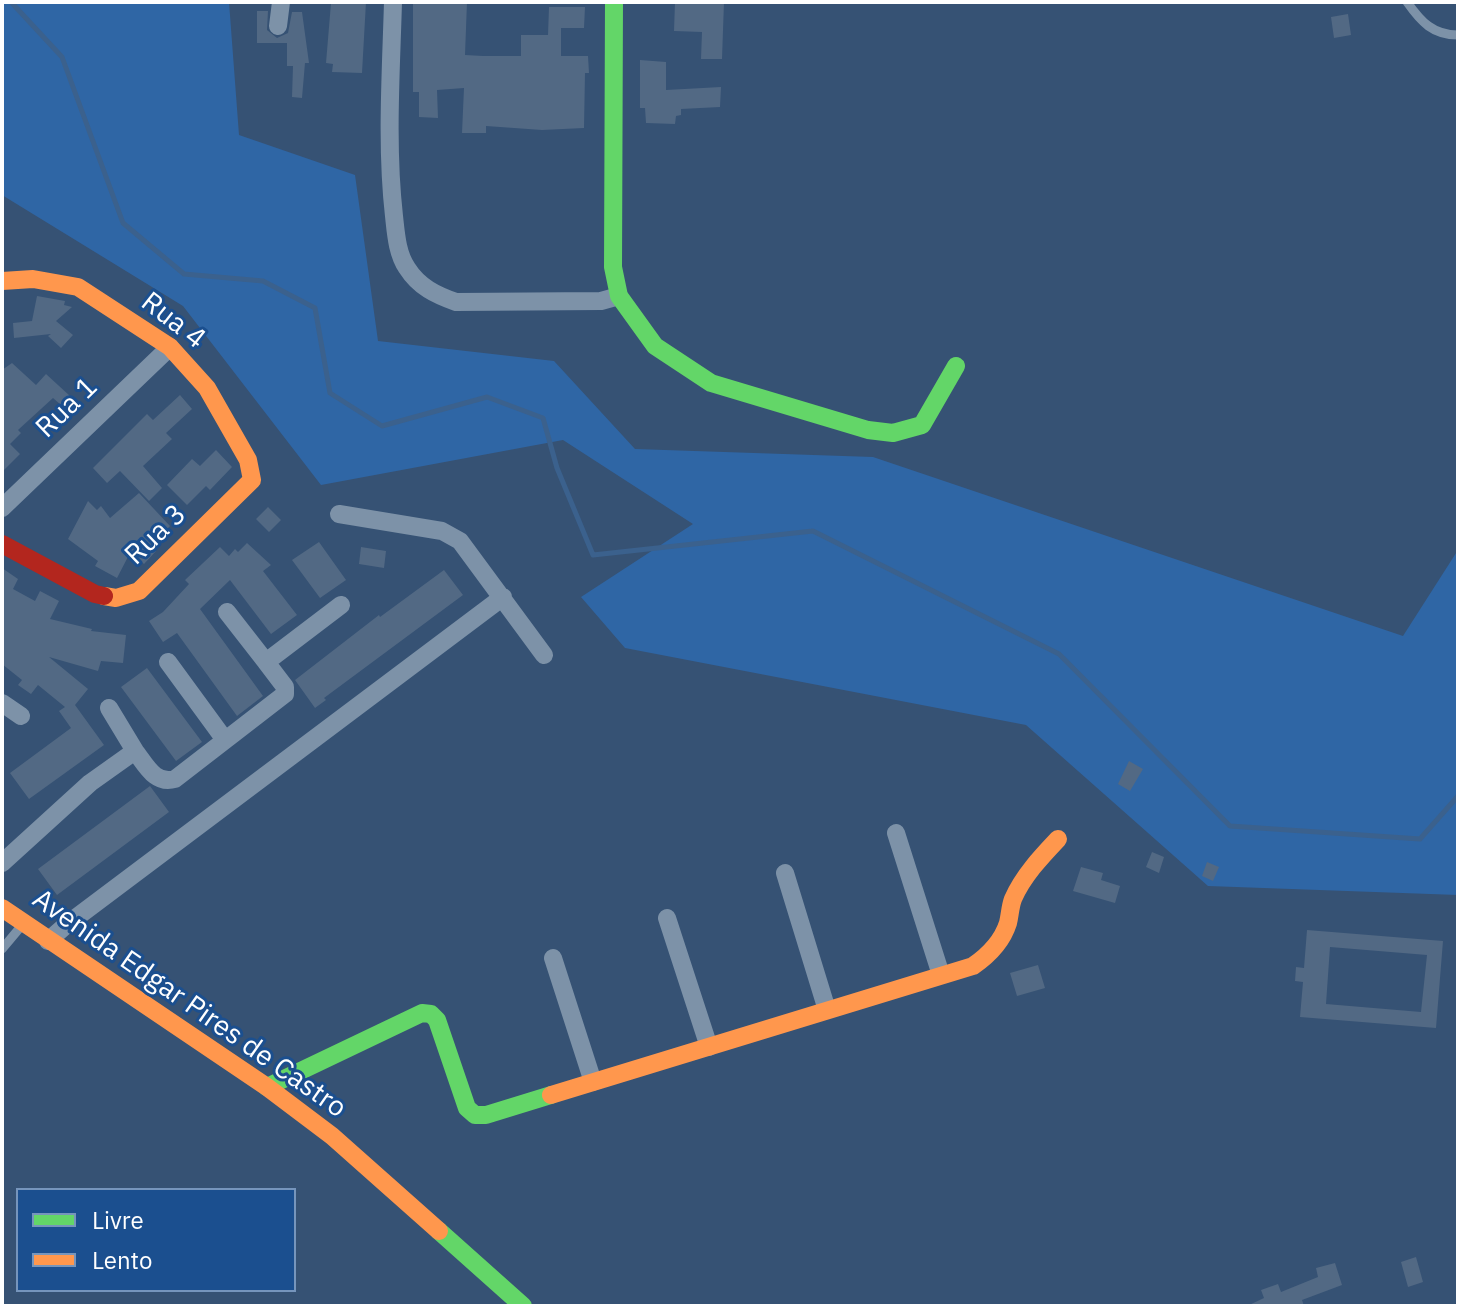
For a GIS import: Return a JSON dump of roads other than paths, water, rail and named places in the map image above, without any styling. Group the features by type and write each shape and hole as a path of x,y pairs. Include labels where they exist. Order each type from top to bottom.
{"street":[{"path":"278,26 281,2"},
{"path":"393,2 388,166 398,246 406,266 418,283 456,302 601,301 619,296"},
{"path":"614,2 613,267 619,296 655,346 711,383 868,430 893,433 922,425 956,366"},
{"name":"Rua 4","path":"2,281 33,279 78,287 170,347 207,388 248,460 252,480"},
{"name":"Rua 1","path":"2,508 170,347"},
{"name":"Rua 3","path":"2,544 95,594 116,598 139,591 252,480"},
{"path":"339,514 442,531 460,541 544,655"},
{"path":"48,941 503,597"},
{"path":"266,662 341,605"},
{"path":"109,708 135,751 157,779 166,781 175,779 285,694 285,687 227,612"},
{"path":"168,662 225,740"},
{"path":"2,703 21,716"},
{"path":"2,863 90,783 135,751"},
{"path":"896,833 941,975"},
{"path":"267,1087 422,1013 431,1014 437,1020 465,1103 475,1115 486,1115 973,966 989,955 1001,940 1009,923 1011,904 1029,868 1058,839"},
{"path":"785,873 827,1010"},
{"name":"Avenida Edgar Pires de Castro","path":"2,908 267,1087 332,1136 523,1306"},
{"path":"667,918 709,1047"},
{"path":"553,958 593,1082"}],"lane":[{"path":"1407,2 1417,16 1441,35 1458,35"},
{"path":"2,949 23,924"}],"waterway":[{"path":"11,2 62,57 123,223 184,274 263,281 315,308 330,393 382,426 487,397 543,418 557,468 593,555 813,531 1059,654 1230,826 1420,839 1458,796"}]}
